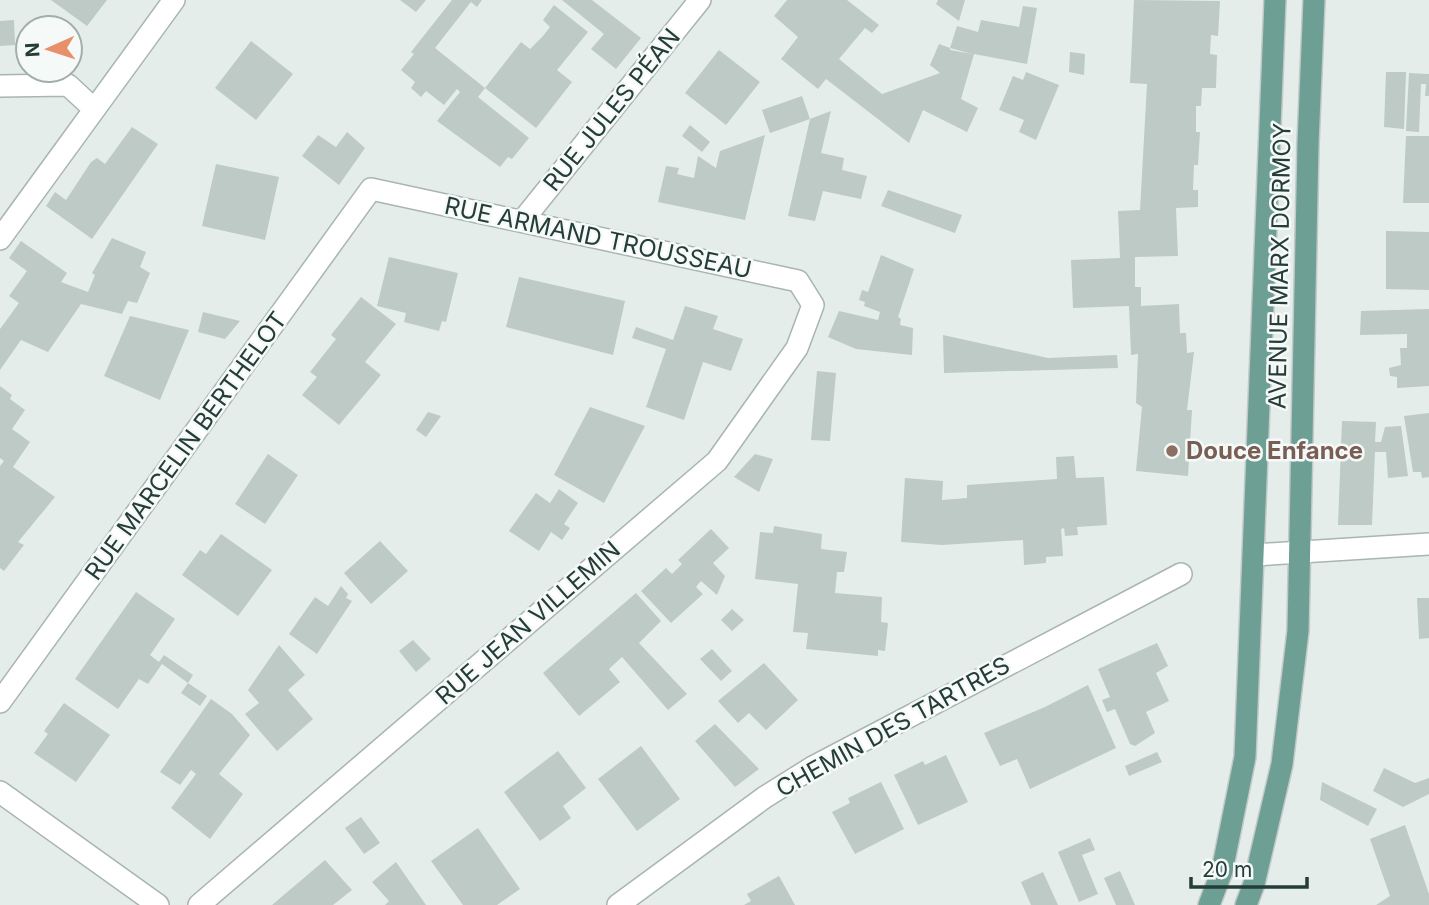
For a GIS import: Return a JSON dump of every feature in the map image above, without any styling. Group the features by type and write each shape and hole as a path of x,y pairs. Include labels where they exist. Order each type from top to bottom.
{"main road":[{"name":"AVENUE MARX DORMOY","path":"1209,905 1222,871 1245,757 1275,0"},
{"name":"AVENUE MARX DORMOY","path":"1246,905 1254,884 1282,764 1298,631 1307,157 1314,0"}],"street":[{"path":"0,239 174,0"},
{"name":"RUE JULES PÉAN","path":"523,220 700,0"},
{"path":"0,86 68,85 94,109"},
{"name":"RUE ARMAND TROUSSEAU","path":"372,189 798,281 813,304"},
{"name":"RUE MARCELIN BERTHELOT","path":"0,702 372,189"},
{"name":"RUE JEAN VILLEMIN","path":"199,905 717,461 797,348 813,304"},
{"path":"1254,555 1429,544"},
{"name":"CHEMIN DES TARTRES","path":"618,905 765,797 813,767 1181,574"},
{"path":"0,792 158,905"}],"building":[{"path":"51,0 107,0 87,26 84,24 84,14 70,14"},
{"path":"400,0 426,0 416,12"},
{"path":"452,0 482,0 477,7 471,2 435,48 485,88 478,97 529,138 512,159 508,157 500,167 437,121 460,92 457,89 444,105 426,91 421,97 411,88 415,82 401,70 414,54 411,52"},
{"path":"562,0 592,0 641,38 616,69 591,49 604,34"},
{"path":"787,0 847,0 879,25 872,33 865,28 839,59 882,94 940,73 930,65 939,44 950,48 957,26 978,32 981,20 1019,27 1023,6 1037,8 1027,64 974,54 961,99 978,108 967,132 923,110 909,143 826,79 818,89 781,59 798,37 774,16"},
{"path":"938,0 965,0 959,21 936,4"},
{"path":"1134,0 1220,1 1218,36 1211,35 1210,54 1217,55 1216,88 1202,88 1201,106 1196,106 1196,132 1200,132 1193,190 1198,190 1198,207 1176,208 1178,256 1135,257 1135,287 1141,287 1141,306 1179,304 1180,333 1186,333 1187,353 1194,352 1187,410 1192,410 1188,476 1136,471 1142,407 1136,403 1138,354 1131,355 1129,306 1073,308 1071,260 1120,258 1118,211 1140,210 1147,84 1130,83"},
{"path":"554,5 588,32 557,70 572,82 536,128 485,88 521,42 530,49 543,36 550,27 543,20"},
{"path":"14,20 14,45 0,46 0,21"},
{"path":"251,41 293,74 256,120 215,88"},
{"path":"719,50 760,82 726,125 685,93"},
{"path":"1070,52 1085,54 1084,75 1069,72"},
{"path":"1026,72 1059,85 1036,140 1019,132 1024,120 999,110 1013,76 1023,80"},
{"path":"1386,72 1406,72 1404,129 1384,127"},
{"path":"1409,73 1429,74 1429,96 1425,96 1426,84 1421,84 1419,132 1406,131"},
{"path":"802,96 810,119 770,133 762,110"},
{"path":"831,111 821,153 844,158 842,170 867,176 861,199 823,191 815,221 788,216 810,119"},
{"path":"690,125 710,142 702,152 682,136"},
{"path":"132,127 158,144 92,239 46,206 55,192 66,200 91,162 97,158 105,164"},
{"path":"347,132 365,148 339,185 302,156 318,135 336,147"},
{"path":"765,135 745,220 658,202 666,166 679,168 677,174 694,178 698,156 716,168 720,151"},
{"path":"1406,136 1429,136 1429,203 1403,203"},
{"path":"216,164 279,177 265,240 202,226"},
{"path":"888,190 962,215 955,233 881,206"},
{"path":"1386,231 1429,232 1429,290 1386,289"},
{"path":"112,238 146,252 140,267 150,273 137,303 128,301 122,314 81,304 48,352 21,340 0,370 0,329 19,303 9,296 27,271 9,258 21,241 67,273 61,282 88,292 95,275 92,273"},
{"path":"881,255 914,269 898,317 901,319 900,325 913,328 912,355 856,349 828,337 839,311 878,320 880,312 864,306 865,302 859,300 862,290 868,292"},
{"path":"389,257 458,273 446,322 442,321 439,331 404,322 406,313 377,306"},
{"path":"519,277 625,301 613,355 506,327"},
{"path":"361,297 396,324 365,362 381,375 339,425 302,395 317,377 310,372 336,339 331,335"},
{"path":"685,306 718,316 713,329 743,339 731,371 703,362 684,420 646,407 666,349 632,338 636,327 673,340"},
{"path":"1429,309 1429,386 1397,388 1397,377 1390,376 1389,368 1401,365 1400,348 1407,348 1407,334 1360,335 1361,311"},
{"path":"203,312 240,321 225,339 198,332"},
{"path":"130,316 189,330 160,400 104,376"},
{"path":"943,335 1048,358 1117,355 1118,368 944,373"},
{"path":"817,371 836,373 830,441 811,440"},
{"path":"0,386 12,395 10,399 25,410 12,429 30,442 13,467 55,497 18,542 24,545 4,571 0,568 0,466 4,461 0,458"},
{"path":"590,407 645,426 604,503 554,475"},
{"path":"428,412 441,416 426,437 416,430"},
{"path":"1429,413 1429,477 1422,478 1421,472 1413,472 1404,416"},
{"path":"1342,421 1376,422 1375,442 1381,442 1385,427 1401,426 1408,476 1388,478 1386,452 1375,452 1372,525 1338,525"},
{"path":"268,454 298,475 265,524 235,504"},
{"path":"755,454 773,459 759,492 734,477"},
{"path":"1074,456 1076,478 1104,477 1107,525 1077,527 1078,535 1065,536 1064,528 1061,529 1063,556 1046,557 1046,563 1024,565 1023,540 942,545 901,542 905,478 943,481 942,500 967,498 967,485 1057,479 1056,457"},
{"path":"559,489 578,503 564,524 570,528 562,540 551,532 539,551 509,531 536,493 550,503"},
{"path":"774,526 822,534 821,549 847,552 844,572 837,572 835,593 882,597 881,622 888,623 885,651 878,650 878,656 806,649 808,633 793,632 798,584 755,579 760,532 773,533"},
{"path":"711,529 729,548 713,563 725,576 717,595 701,581 696,587 703,594 671,623 641,591 666,568 672,574 682,564 678,560"},
{"path":"221,534 272,570 238,616 182,575 200,550 206,554"},
{"path":"380,541 408,571 371,604 344,573"},
{"path":"341,586 348,594 346,598 352,601 317,654 289,634 315,597 328,606"},
{"path":"136,592 175,619 150,655 159,662 164,655 193,675 188,683 162,664 148,684 139,679 118,709 75,679"},
{"path":"636,593 661,621 639,643 687,694 668,710 622,657 609,669 620,682 579,716 543,673"},
{"path":"1417,598 1429,598 1429,638 1419,639"},
{"path":"732,609 744,620 732,631 721,620"},
{"path":"413,640 431,659 416,672 399,651"},
{"path":"1157,643 1168,666 1156,673 1169,701 1146,712 1155,733 1135,746 1130,744 1115,709 1107,712 1102,700 1110,697 1098,669"},
{"path":"279,645 305,675 288,690 313,719 277,751 245,714 259,703 248,690"},
{"path":"712,649 732,671 721,681 700,659"},
{"path":"764,663 798,700 766,730 749,713 738,723 718,701"},
{"path":"188,683 207,696 200,706 181,693"},
{"path":"1088,685 1116,748 1030,789 1017,759 1000,766 984,733"},
{"path":"211,699 232,714 250,735 219,774 243,794 210,839 171,808 196,774 191,770 180,785 160,772"},
{"path":"64,703 110,735 76,782 34,753 48,734 44,731"},
{"path":"715,724 759,769 735,787 695,741"},
{"path":"641,746 680,799 637,831 598,779"},
{"path":"558,751 586,788 563,806 571,818 540,841 504,792"},
{"path":"1157,752 1162,762 1129,776 1125,766"},
{"path":"946,755 968,802 918,825 894,775 923,761 925,765"},
{"path":"1384,768 1415,783 1429,778 1429,794 1403,807 1373,791"},
{"path":"881,782 904,829 855,854 832,812 850,803 848,798"},
{"path":"1322,782 1377,809 1368,826 1320,800"},
{"path":"361,817 380,843 364,854 345,828"},
{"path":"1405,825 1429,894 1429,905 1376,905 1390,896 1370,839"},
{"path":"478,828 520,889 497,905 463,905 431,861"},
{"path":"1090,838 1095,850 1082,855 1098,894 1079,902 1058,852"},
{"path":"325,860 352,890 333,905 272,905"},
{"path":"396,862 426,905 385,905 389,901 372,882"},
{"path":"1120,871 1135,905 1116,905 1104,878"},
{"path":"1043,872 1058,905 1031,905 1021,882"},
{"path":"779,876 795,905 744,905 751,901 747,894"}],"place":[{"name":"Douce Enfance","path":"1172,451"}]}
